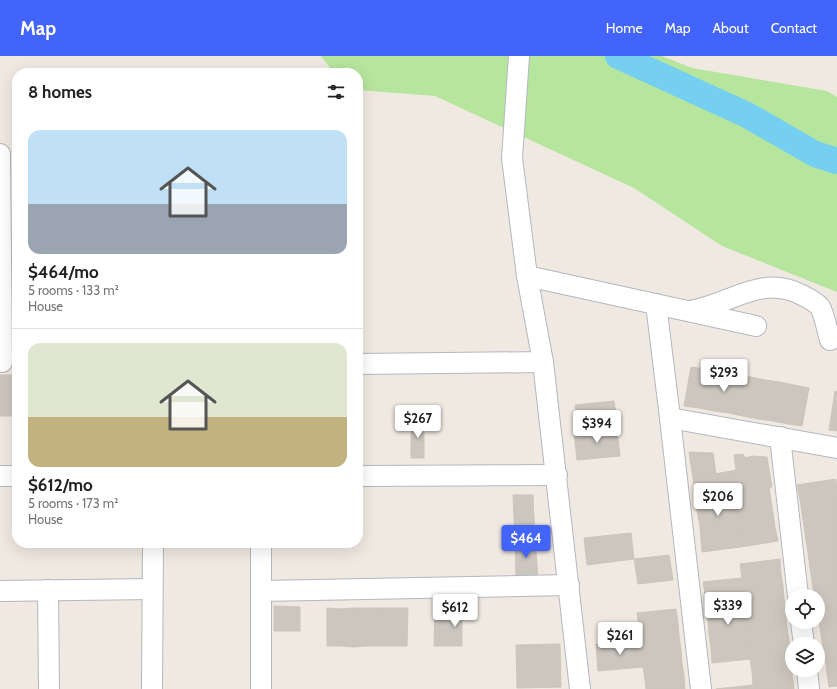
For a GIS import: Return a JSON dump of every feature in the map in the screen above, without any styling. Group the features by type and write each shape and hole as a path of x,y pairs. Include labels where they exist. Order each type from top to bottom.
{"street":[{"path":"519,56 512,158 527,276 543,362 557,475 580,689"},
{"path":"0,154 1,256 6,362"},
{"path":"527,276 756,326"},
{"path":"690,311 710,307 740,294 763,287 793,290 809,298 820,307 830,340"},
{"path":"656,304 701,689"},
{"path":"363,364 543,362"},
{"path":"670,418 837,448"},
{"path":"780,438 797,589"},
{"path":"363,476 557,475"},
{"path":"0,476 12,476"},
{"path":"152,689 153,548"},
{"path":"260,548 261,689"},
{"path":"261,591 569,585"},
{"path":"0,591 152,589"},
{"path":"48,590 50,689"},
{"path":"808,677 809,689"}],"green space":[{"path":"321,56 662,56 692,68 827,91 837,97 837,292 722,246 634,188 435,96 363,90 363,68 330,68"}],"building":[{"path":"691,367 706,369 699,408 684,406"},
{"path":"706,369 720,372 714,411 699,408"},
{"path":"720,372 735,375 729,413 714,411"},
{"path":"0,375 5,375 5,416 0,416"},
{"path":"5,375 12,375 12,416 5,416"},
{"path":"735,375 750,377 743,416 729,413"},
{"path":"750,377 765,380 758,419 743,416"},
{"path":"765,380 779,382 773,421 758,419"},
{"path":"779,382 794,385 788,424 773,421"},
{"path":"794,385 809,388 802,426 788,424"},
{"path":"835,391 837,392 837,431 829,430"},
{"path":"614,401 616,415 576,419 575,405"},
{"path":"616,415 617,429 578,433 576,419"},
{"path":"411,420 424,420 424,458 411,458"},
{"path":"617,429 620,456 577,460 574,433"},
{"path":"689,452 713,453 716,474 693,478"},
{"path":"743,454 745,458 753,456 767,457 772,487 733,493 731,471 736,470 734,455"},
{"path":"731,471 732,482 695,490 693,478"},
{"path":"836,479 837,493 800,499 797,485"},
{"path":"732,482 733,493 695,501 695,490"},
{"path":"769,487 771,501 735,507 733,493"},
{"path":"733,493 735,507 698,515 695,501"},
{"path":"837,493 837,507 802,513 800,499"},
{"path":"513,495 533,495 535,539 515,539"},
{"path":"771,501 773,513 737,519 735,507"},
{"path":"735,507 737,519 700,527 698,515"},
{"path":"837,507 837,521 804,526 802,513"},
{"path":"773,513 775,527 739,533 737,519"},
{"path":"737,519 739,533 701,540 700,527"},
{"path":"837,521 837,535 806,540 804,526"},
{"path":"775,527 778,541 740,547 739,533"},
{"path":"631,533 634,559 587,565 584,538"},
{"path":"739,533 740,547 702,552 701,540"},
{"path":"837,535 837,549 808,553 806,540"},
{"path":"515,539 535,539 538,579 516,578"},
{"path":"837,549 837,563 810,567 808,553"},
{"path":"669,555 671,567 636,572 634,559"},
{"path":"780,559 781,574 742,578 740,564"},
{"path":"837,563 837,577 812,581 810,567"},
{"path":"671,567 673,580 638,584 636,572"},
{"path":"781,574 783,586 743,590 742,578"},
{"path":"837,577 837,591 825,593 825,589 813,589 812,581"},
{"path":"742,578 743,590 705,594 703,582"},
{"path":"783,586 784,599 744,603 743,590"},
{"path":"743,590 744,603 706,607 705,594"},
{"path":"837,591 837,605 825,607 825,593"},
{"path":"784,599 785,612 746,617 744,603"},
{"path":"744,603 746,617 708,621 706,607"},
{"path":"837,605 837,618 825,620 825,607"},
{"path":"274,606 300,607 300,631 274,631"},
{"path":"327,608 341,609 341,646 327,646"},
{"path":"354,608 368,608 367,646 354,647"},
{"path":"354,608 354,647 341,646 341,609"},
{"path":"368,608 381,608 381,646 367,646"},
{"path":"381,608 408,608 407,646 381,646"},
{"path":"435,608 448,609 448,646 434,646"},
{"path":"448,609 462,609 462,646 448,646"},
{"path":"676,609 678,623 639,627 637,613"},
{"path":"785,612 785,627 747,631 746,617"},
{"path":"746,617 747,631 709,635 708,621"},
{"path":"837,618 837,632 821,635 820,629 825,629 825,620"},
{"path":"678,623 679,636 641,640 639,627"},
{"path":"785,627 785,629 787,629 789,637 785,637 785,640 749,644 747,631"},
{"path":"747,631 749,644 711,648 709,635"},
{"path":"837,632 837,646 825,648 825,637 821,637 821,635"},
{"path":"679,636 681,650 642,654 641,640"},
{"path":"641,640 643,667 598,671 596,644"},
{"path":"785,640 785,655 750,659 749,644"},
{"path":"560,644 561,687 517,688 516,645"},
{"path":"749,644 750,659 712,663 711,648"},
{"path":"837,646 837,662 826,663 825,648"},
{"path":"681,650 682,663 643,667 642,654"},
{"path":"785,655 785,668 752,671 750,659"},
{"path":"837,662 837,672 827,673 826,663"},
{"path":"682,663 684,676 645,680 643,667"},
{"path":"785,668 785,677 792,677 793,681 753,685 752,671"},
{"path":"837,672 837,686 829,687 827,673"},
{"path":"684,676 685,689 646,689 645,680"},
{"path":"793,681 794,689 754,689 753,685"},
{"path":"753,685 754,689 716,689"}],"waterway":[{"path":"618,56 747,115 815,154 837,161"}]}
